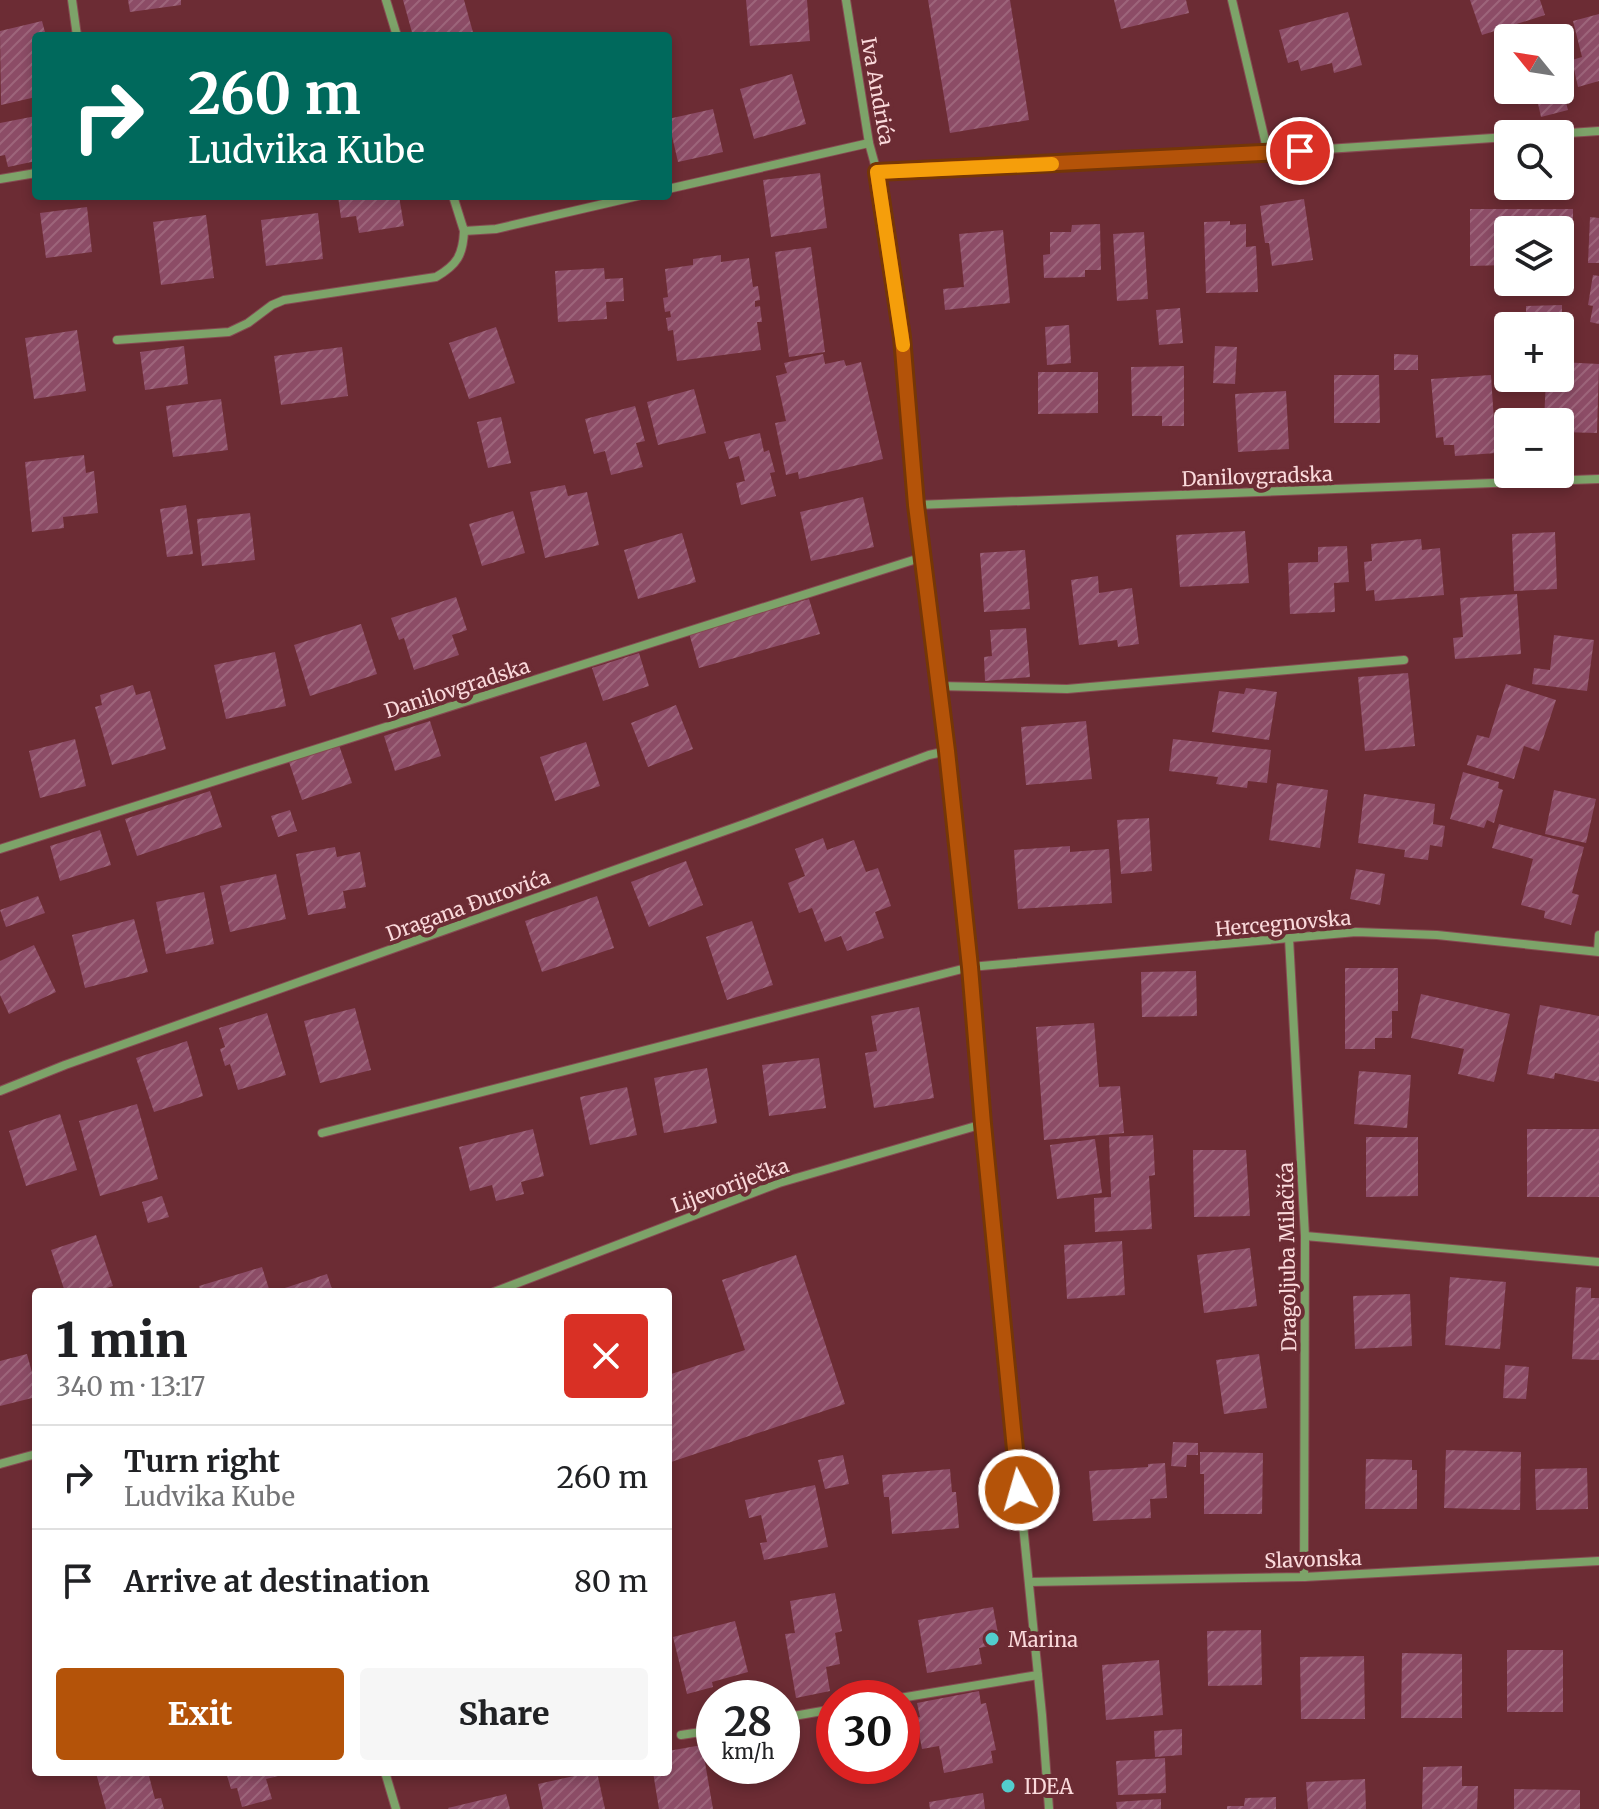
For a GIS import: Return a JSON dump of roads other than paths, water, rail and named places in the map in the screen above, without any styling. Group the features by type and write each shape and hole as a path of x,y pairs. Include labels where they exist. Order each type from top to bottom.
{"street":[{"path":"72,0 76,32"},
{"path":"386,0 396,32"},
{"name":"Iva Andrića","path":"846,0 902,337 916,505 970,967 1049,1809"},
{"path":"1232,0 1268,153"},
{"path":"1574,133 1599,131"},
{"path":"877,172 1268,153 1494,138"},
{"path":"672,188 869,143"},
{"path":"0,179 32,174"},
{"path":"117,340 229,332 284,300 436,277 447,271 463,249 464,231 454,200"},
{"path":"464,231 496,229 621,200"},
{"name":"Danilovgradska","path":"916,505 1599,479"},
{"name":"Danilovgradska","path":"0,849 923,557"},
{"path":"938,686 1067,689 1404,660"},
{"name":"Dragana Đurovića","path":"0,1091 947,751"},
{"name":"Hercegnovska","path":"322,1133 970,967 1356,932 1437,935 1598,951"},
{"path":"1598,951 1599,935"},
{"name":"Dragoljuba Milačića","path":"1289,938 1305,1236 1304,1577"},
{"name":"Lijevoriječka","path":"504,1288 779,1183 983,1124"},
{"path":"1305,1236 1599,1262"},
{"path":"0,1464 32,1455"},
{"name":"Slavonska","path":"1029,1582 1304,1577 1599,1561"},
{"path":"920,1695 1038,1675"},
{"path":"681,1735 696,1733"},
{"path":"386,1776 396,1809"}],"place":[{"name":"Marina","path":"992,1639"},
{"name":"IDEA","path":"1008,1786"}]}
